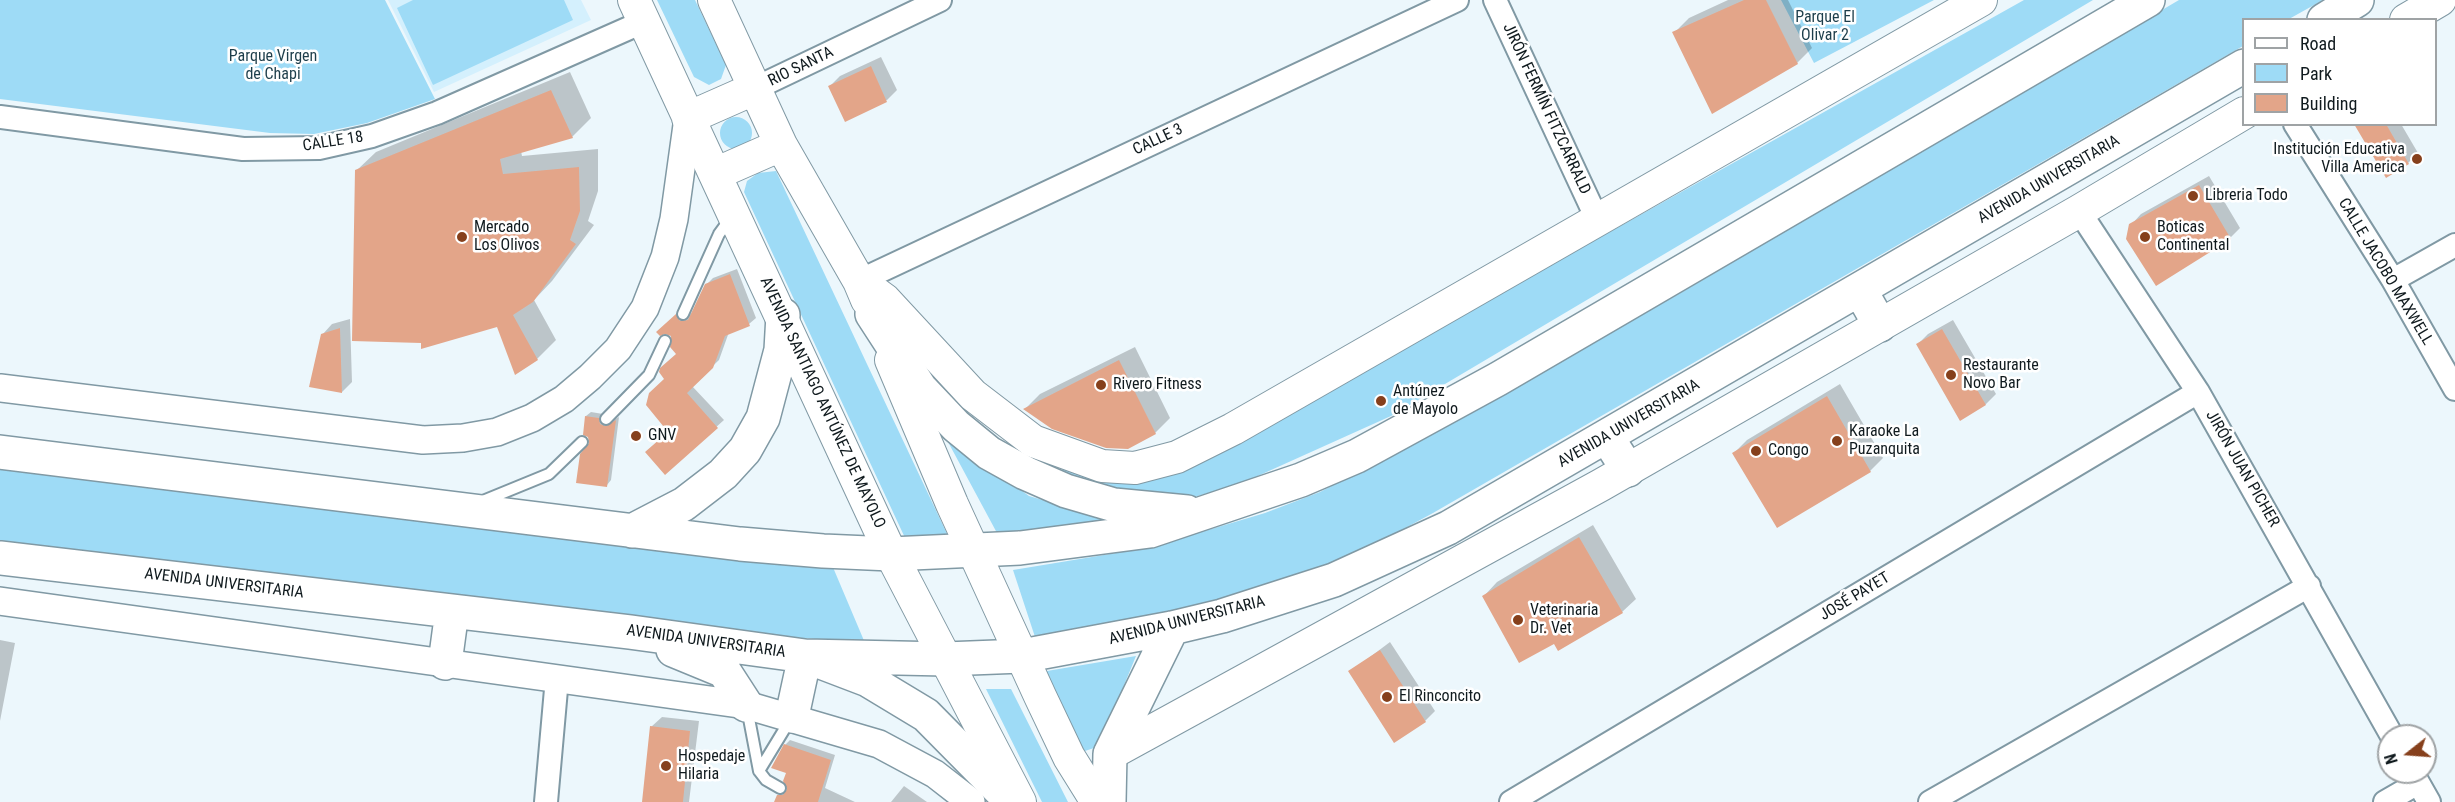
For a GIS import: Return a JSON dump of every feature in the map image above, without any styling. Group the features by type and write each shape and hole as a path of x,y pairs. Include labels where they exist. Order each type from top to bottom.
{"main road":[{"path":"714,0 782,145 859,281 1022,657 1069,757 1097,802"},
{"path":"859,281 885,300 973,395 1033,441 1102,466 1135,468 1177,457 1233,429 1981,0"},
{"path":"0,452 740,544 891,554 974,550 1108,538 1150,531 1301,480 1390,438 1498,379 2148,0"},
{"path":"2327,18 2357,0"},
{"path":"2409,18 2440,0"},
{"name":"AVENIDA SANTIAGO ANTÚNEZ DE MAYOLO","path":"639,11 783,315 891,554 1020,802"},
{"name":"AVENIDA UNIVERSITARIA","path":"0,558 630,632 806,656 945,659 1022,657 1172,628 1222,616 1323,584 1448,528 2242,67"},
{"path":"688,118 756,88"},
{"path":"1110,754 1628,470 2079,211 2242,114"},
{"path":"715,174 782,145"},
{"path":"1860,290 1880,325"},
{"path":"872,314 920,388 956,426 989,453 1024,473 1066,491 1114,505 1155,511 1207,512"},
{"path":"632,531 684,504 723,474 744,450 763,418 780,350 783,315"},
{"path":"1607,436 1628,470"},
{"path":"445,663 452,611"},
{"path":"1109,802 1110,754 1172,628"},
{"path":"630,632 724,671 746,705"},
{"path":"792,716 806,656 868,680 926,715 1012,802"}],"street":[{"name":"RIO SANTA","path":"756,88 940,0"},
{"name":"CALLE 3","path":"859,281 1457,0"},
{"name":"JIRÓN FERMÍN FITZCARRALD","path":"1495,0 1597,219"},
{"name":"CALLE 18","path":"0,117 243,149 319,148 372,136 437,114 639,11"},
{"path":"0,388 423,440 486,434 532,418 564,399 618,349 645,308 665,257 674,219 688,118"},
{"name":"CALLE JACOBO MAXWELL","path":"2296,126 2393,280 2455,389"},
{"name":"JIRÓN JUAN PICHER","path":"2079,211 2198,393 2385,724"},
{"path":"2393,280 2455,245"},
{"name":"JOSÉ PAYET","path":"1511,802 2198,393"},
{"path":"1930,802 2309,586"},
{"path":"0,601 746,705 792,716 879,744 935,774 970,802"},
{"path":"546,802 557,678"},
{"path":"2385,802 2420,786"}],"lane":[{"path":"683,314 719,234 734,214"},
{"path":"606,419 649,375 665,342"},
{"path":"464,510 549,474 582,442"},
{"path":"746,705 759,771 766,780 780,788"},
{"path":"759,771 792,716"}],"shaded area":[{"path":"388,0 581,0 591,20 434,92"}],"green space":[{"name":"Parque Virgen de Chapi","path":"0,0 385,0 435,99 367,123 314,134 270,133 0,99"},
{"path":"413,0 564,0 573,20 433,85 397,8"},
{"path":"657,0 695,0 726,65 721,79 709,85 694,77"},
{"name":"Parque El Olivar 2","path":"1781,0 1934,0 1814,63"},
{"path":"2024,0 2093,0 1391,416 1240,484 1187,499 1109,490 1062,473 1063,464 1226,447"},
{"path":"2179,0 2323,0 2291,18 2242,18 2242,47 1433,513 1337,565 1213,604 1036,640 1013,570 1116,553 1188,536 1265,513 1320,492 1402,449 1677,295"},
{"path":"736,117 748,121 752,133 748,145 736,149 724,145 720,133 724,121"},
{"path":"776,171 949,538 906,540 744,192 747,181 758,173"},
{"path":"933,414 964,448 1029,496 1111,520 997,533"},
{"path":"0,465 529,535 832,565 865,643 741,633 0,541"},
{"path":"1136,656 1102,739 1097,747 1085,751 1074,740 1041,672"},
{"path":"986,689 1011,689 1068,802 1042,802"}],"building":[{"path":"1744,0 1766,0 1798,64 1712,114 1672,32"},
{"path":"871,66 887,102 845,122 828,86"},
{"name":"Mercado Los Olivos","path":"551,90 573,138 500,159 503,174 579,167 580,211 570,240 576,244 533,302 513,315 538,360 515,375 497,327 421,349 421,343 352,341 355,170"},
{"path":"2355,126 2387,126 2409,164 2386,178"},
{"path":"2199,185 2231,239 2156,286 2126,239 2129,224"},
{"path":"730,274 750,326 725,336 713,368 687,393 718,428 665,475 645,452 668,432 646,405 649,393 664,379 659,372 660,368 676,354 670,347 671,336 665,334 660,336 656,332 676,314 680,321 688,320 705,284"},
{"path":"340,328 342,393 309,387 321,334"},
{"name":"Restaurante Novo Bar","path":"1942,329 1986,405 1960,421 1916,344"},
{"name":"Rivero Fitness","path":"1119,360 1156,434 1128,449 1106,448 1052,429 1023,409"},
{"path":"1827,396 1871,472 1777,528 1732,453"},
{"path":"585,416 599,418 600,424 605,426 616,420 607,487 576,483 580,454 589,443 588,437 583,435"},
{"path":"1579,537 1623,613 1558,651 1554,644 1519,663 1482,596"},
{"name":"El Rinconcito","path":"1380,650 1426,722 1394,743 1348,671"},
{"name":"Hospedaje Hilaria","path":"650,726 690,731 683,802 642,802"},
{"path":"784,744 831,760 818,802 774,802 777,795 783,795 787,789 783,781 786,773 771,768"}],"place":[{"name":"Institución Educativa Villa America","path":"2417,159"},
{"name":"Libreria Todo","path":"2193,196"},
{"name":"Mercado Los Olivos","path":"462,237"},
{"name":"Boticas Continental","path":"2145,237"},
{"name":"Restaurante Novo Bar","path":"1951,375"},
{"name":"Rivero Fitness","path":"1101,385"},
{"name":"Antúnez de Mayolo","path":"1381,401"},
{"name":"GNV","path":"636,436"},
{"name":"Karaoke La Puzanquita","path":"1837,441"},
{"name":"Congo","path":"1756,451"},
{"name":"Veterinaria Dr. Vet","path":"1518,620"},
{"name":"El Rinconcito","path":"1387,697"},
{"name":"Hospedaje Hilaria","path":"666,766"}]}
